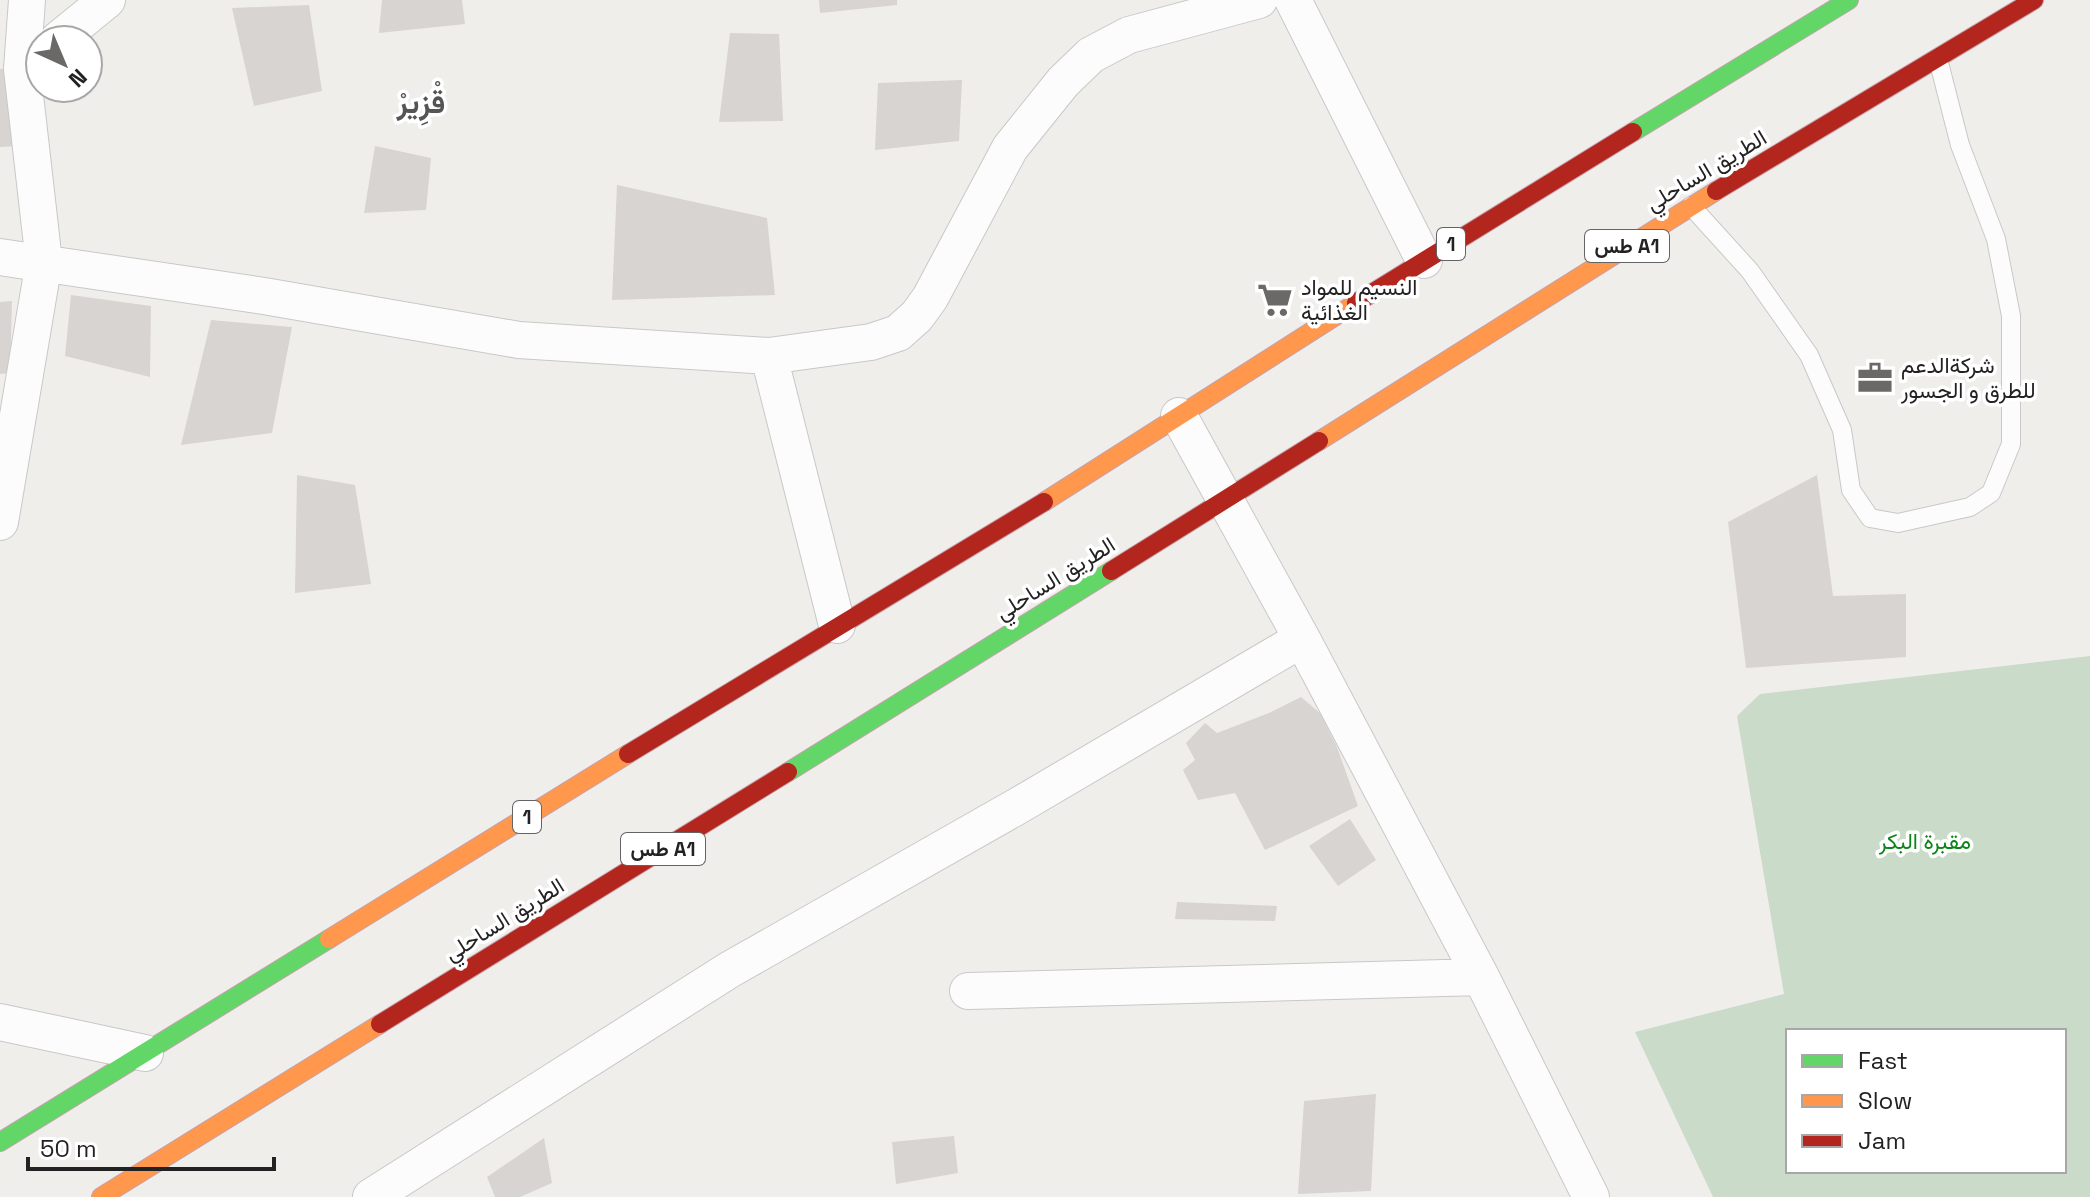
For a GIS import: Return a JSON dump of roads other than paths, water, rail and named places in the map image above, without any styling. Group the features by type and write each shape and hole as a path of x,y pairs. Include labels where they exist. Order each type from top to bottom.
{"highway":[{"name":"1","path":"0,1142 837,625 1057,494 1424,260 1849,0"},
{"name":"الطريق الساحلي","path":"101,1197 1225,501 1691,206 2034,0"}],"street":[{"path":"27,0 29,24"},
{"path":"78,24 107,0"},
{"path":"0,257 264,296 519,340 769,356 871,342 898,333 917,316 930,298 1010,148 1063,82 1091,55 1129,35 1259,0"},
{"path":"1293,0 1424,260"},
{"path":"0,522 44,262 34,104"},
{"path":"769,356 837,625"},
{"path":"1179,416 1302,639 1481,977 1591,1197"},
{"path":"371,1197 729,970 1016,807 1302,639"},
{"path":"968,991 1481,977"},
{"path":"0,1022 145,1053"}],"lane":[{"path":"1691,206 1750,271 1809,355 1842,430 1851,490 1870,518 1898,523 1970,507 1991,493 2011,444 2011,316 1996,239 1960,145 1938,59"}],"place":[{"name":"النسيم للمواد الغذائية","path":"1275,300"},
{"name":"شركةالدعم للطرق و الجسور","path":"1875,378"}],"district":[{"name":"قْزِيرْ","path":"421,102"}],"park label":[{"name":"مقبرة البكر","path":"1925,841"}]}
